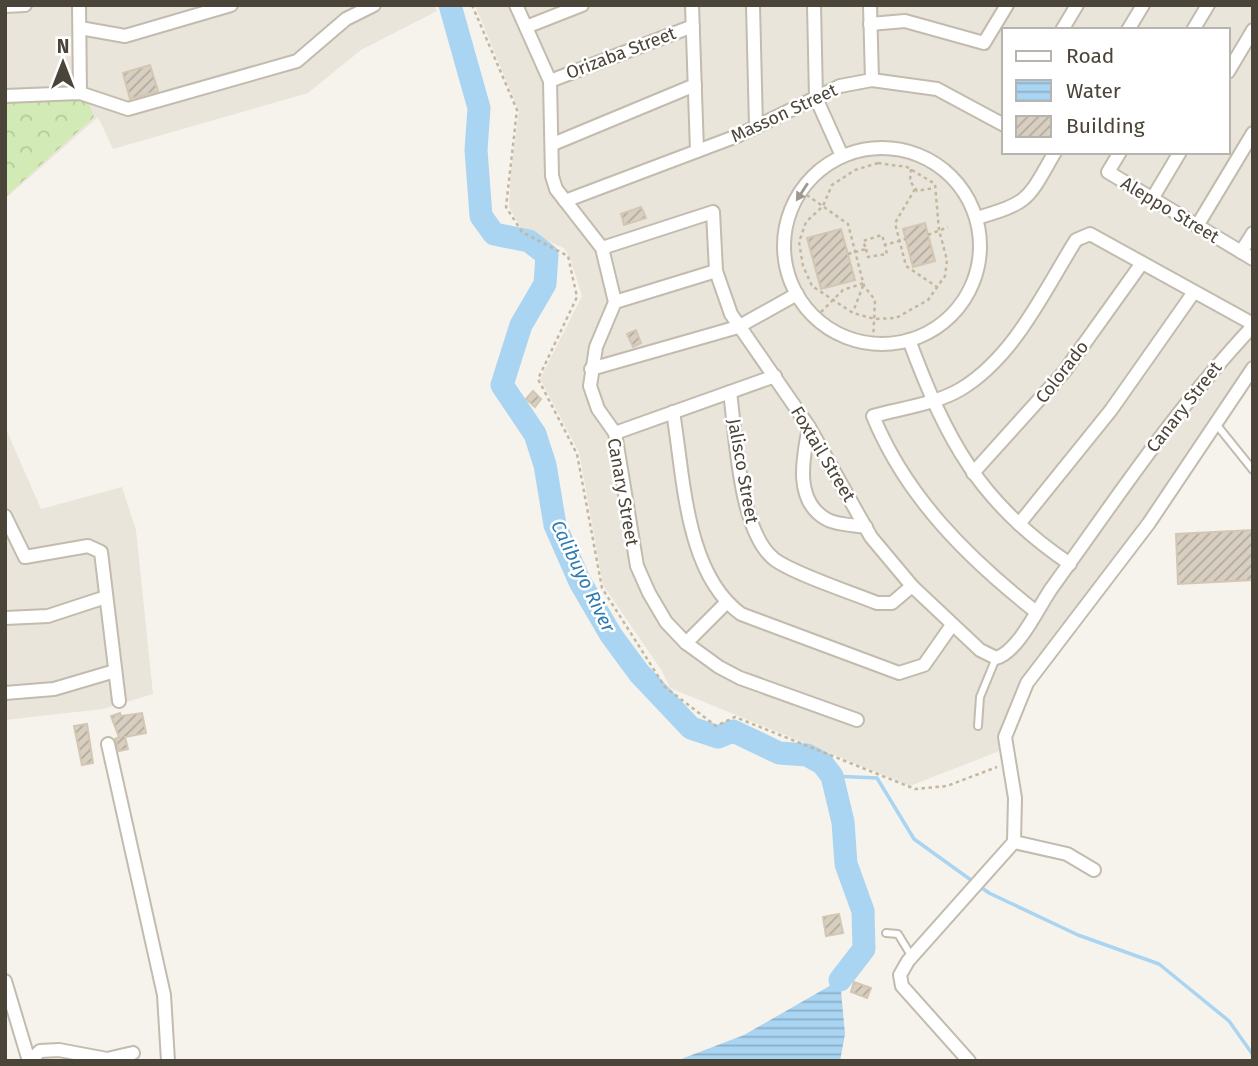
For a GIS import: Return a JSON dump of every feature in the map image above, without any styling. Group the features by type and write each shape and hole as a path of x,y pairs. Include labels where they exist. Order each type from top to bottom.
{"street":[{"path":"5,6 25,5"},
{"path":"79,5 80,93"},
{"path":"80,28 125,36 232,5"},
{"path":"5,96 80,93 128,109 296,61 346,19 374,5"},
{"path":"516,5 550,81 552,176 556,189 602,248 615,302 590,369"},
{"path":"526,27 582,5"},
{"path":"692,5 697,151"},
{"path":"753,5 756,127"},
{"path":"814,5 816,98 842,156"},
{"path":"870,5 872,80"},
{"path":"870,23 905,21 984,43 1007,5"},
{"path":"1063,28 1077,5"},
{"path":"1129,28 1143,5"},
{"path":"1194,28 1208,5"},
{"name":"Orizaba Street","path":"550,81 693,26"},
{"path":"1230,69 1253,30"},
{"name":"Masson Street","path":"565,201 756,127 840,86 872,80 937,89 1002,124"},
{"path":"553,144 695,85"},
{"path":"1197,226 1253,133"},
{"path":"892,148 917,154 939,166 958,183 977,218 980,254 976,277 965,298 950,316 931,330 909,340 873,343 833,330 816,317 797,294 787,269 784,242 789,215 801,191 812,177 842,156 866,149 892,148"},
{"path":"977,218 1012,208 1027,200 1054,154"},
{"name":"Aleppo Street","path":"1119,154 1108,173 1253,259"},
{"path":"1152,200 1179,154"},
{"name":"Foxtail Street","path":"602,248 713,212 716,271 738,327 809,427 866,527 912,586 979,650 996,658"},
{"path":"1241,252 1253,233"},
{"path":"1035,611 992,576 945,530 889,454 873,416 932,401 959,390 977,377 1010,345 1076,240 1090,234 1253,325"},
{"name":"Colorado","path":"973,473 1064,372 1142,263"},
{"path":"615,302 716,271"},
{"path":"1019,524 1111,410 1194,292"},
{"path":"590,369 738,327 797,294"},
{"name":"Canary Street","path":"996,658 1012,650 1035,611 1177,414 1253,325"},
{"path":"909,340 932,401 954,446 986,493 1045,547 1070,564"},
{"path":"969,1061 902,986 900,975 912,957 1012,845 1015,798 1007,760 1007,730 1027,683 1149,523 1253,368"},
{"name":"Canary Street","path":"590,369 592,397 615,433 636,566 657,609 700,655 740,678 857,720"},
{"path":"615,433 775,376"},
{"name":"Jalisco Street","path":"730,391 749,522 761,547 776,561 877,603 892,603 912,586"},
{"path":"673,412 698,555 726,603 741,614 899,673 924,665 953,625"},
{"path":"809,427 801,471 809,501 828,520 866,527"},
{"path":"5,516 12,546 25,557 96,547 101,552 119,701"},
{"path":"5,618 48,616 106,597"},
{"path":"686,643 726,603"},
{"path":"5,693 54,689 116,671"},
{"path":"108,744 162,982 168,1061"},
{"path":"1012,845 1067,854 1094,870"},
{"path":"5,981 8,1003 30,1061 40,1051 59,1050 107,1059 133,1052"}],"lane":[{"path":"1216,424 1253,470"},
{"path":"978,726 980,697 996,658"},
{"path":"886,933 898,934 912,957"}],"path":[{"path":"472,5 517,110 506,207 522,232 568,256 577,297 538,379 577,454 602,589 665,687 716,726 734,717 915,789 947,786 992,771 1007,760"},
{"path":"878,163 911,169 926,177 935,188 939,230 947,260 945,276 928,300 897,318 875,319 853,313 831,302 812,286 803,266 799,242 806,222 823,206 832,185 855,170 878,163"},
{"path":"911,169 910,181 915,189 927,191 935,188"},
{"path":"915,189 895,223 906,267 937,287"},
{"path":"801,191 848,224 864,284 875,300 873,343"},
{"path":"928,235 948,227"},
{"path":"882,235 887,254 868,257 866,249 863,241 882,235"},
{"path":"885,245 906,239"},
{"path":"848,254 866,249"},
{"path":"816,317 844,290 864,284"},
{"path":"853,313 864,284"}],"shaded area":[{"path":"5,5 434,5 437,11 361,50 308,93 113,149 98,117 5,199"},
{"path":"475,5 1253,5 1253,359 1200,440 1013,700 1006,720 1002,750 910,786 670,688 662,671 603,585 579,452 540,379 582,296 570,258 564,248 522,230 509,207 519,112"},
{"path":"5,427 41,509 122,487 136,530 153,694 103,709 5,720"}],"green space":[{"path":"72,97 89,104 94,117 5,197 5,99"}],"water":[{"path":"840,980 845,1034 840,1061 676,1061 744,1035"}],"building":[{"path":"150,65 158,91 130,99 123,73"},
{"path":"641,207 646,218 624,225 621,214"},
{"path":"925,223 935,261 913,267 903,229"},
{"path":"841,229 855,280 821,289 807,238"},
{"path":"636,330 641,343 633,347 627,334"},
{"path":"533,391 541,399 535,407 526,399"},
{"path":"1253,530 1253,580 1178,584 1176,534"},
{"path":"120,713 121,716 142,713 146,733 125,737 128,749 119,751 115,739 119,737 111,716"},
{"path":"87,724 93,763 82,765 74,726"},
{"path":"839,914 843,933 826,936 823,917"},
{"path":"854,982 871,988 867,998 851,992"}],"waterway":[{"name":"Calibuyo River","path":"450,5 479,108 476,150 481,216 494,234 529,241 547,255 545,284 521,325 502,385 535,434 545,465 555,525 580,582 611,635 639,673 691,728 718,737 733,731 779,753 807,755 822,763 832,776 843,822 846,864 863,911 864,949 840,980"},
{"path":"832,776 877,778 914,839 989,893 1078,935 1159,964 1229,1021 1253,1055"}]}
